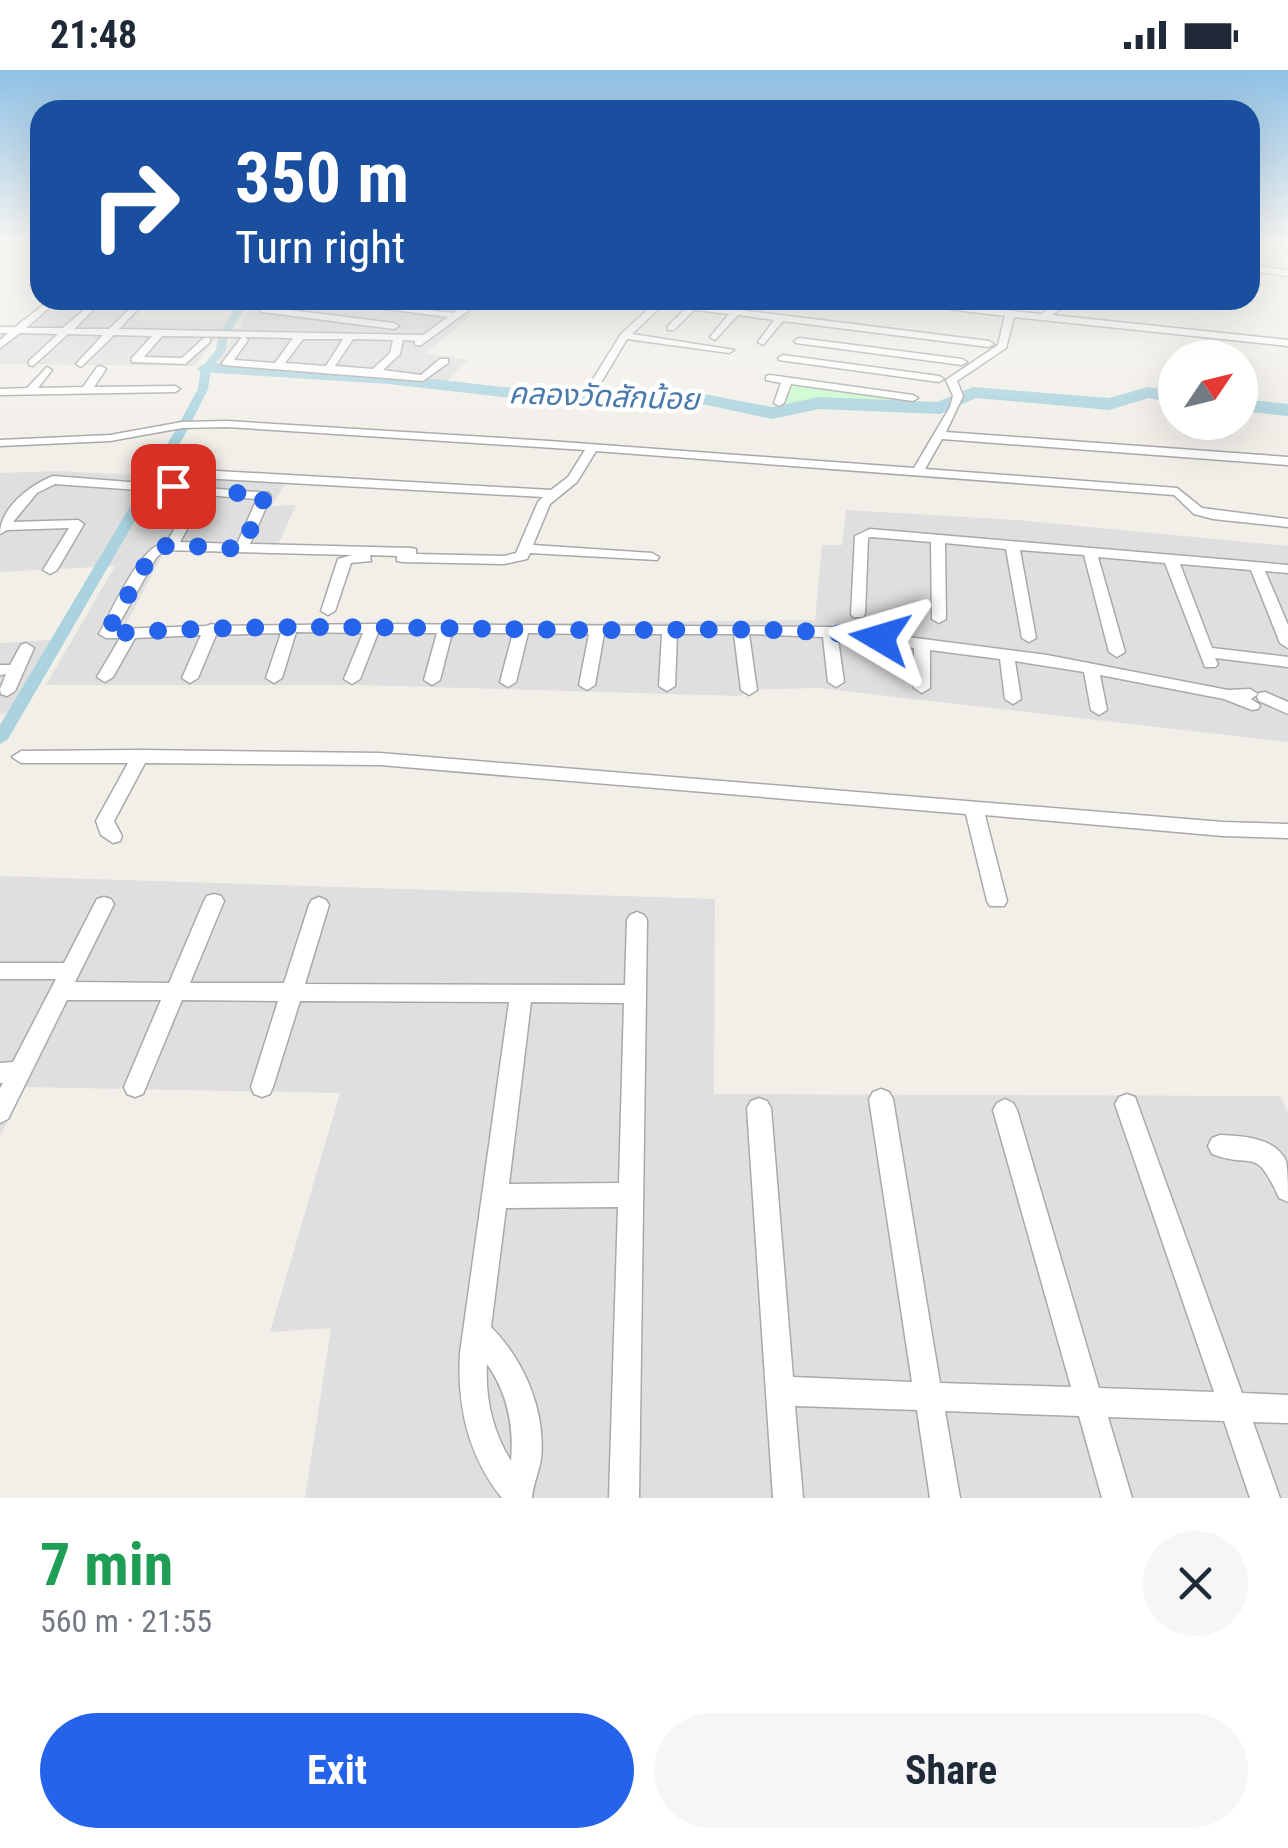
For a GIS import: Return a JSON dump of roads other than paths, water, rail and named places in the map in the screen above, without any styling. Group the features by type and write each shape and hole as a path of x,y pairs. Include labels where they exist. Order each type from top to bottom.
{"street":[{"path":"0,345 41,310"},
{"path":"32,363 89,310"},
{"path":"80,364 133,310"},
{"path":"265,310 429,333"},
{"path":"417,310 455,314"},
{"path":"455,314 459,310"},
{"path":"375,372 462,310"},
{"path":"595,384 624,336 657,310"},
{"path":"671,328 689,310"},
{"path":"708,310 988,344"},
{"path":"973,310 1288,343"},
{"path":"1042,318 1054,310"},
{"path":"716,337 734,313"},
{"path":"917,473 956,402 951,380 1003,346 1010,314"},
{"path":"763,342 780,319"},
{"path":"0,330 244,338 429,333"},
{"path":"839,388 870,330"},
{"path":"159,334 136,360 185,361 212,337"},
{"path":"278,366 300,336"},
{"path":"328,370 350,336"},
{"path":"395,354 399,336"},
{"path":"624,336 730,350"},
{"path":"244,338 227,364 424,378 444,360"},
{"path":"799,341 962,362"},
{"path":"783,358 939,379"},
{"path":"142,390 156,368"},
{"path":"86,391 101,369"},
{"path":"30,392 47,370"},
{"path":"770,378 913,398"},
{"path":"779,403 787,381"},
{"path":"0,392 175,389"},
{"path":"0,443 110,438 198,424 592,448 1176,492 1198,510 1213,515 1288,523"},
{"path":"938,435 1288,461"},
{"path":"328,610 349,558 504,560 522,556 544,502 573,480 592,448"},
{"path":"182,472 555,494"},
{"path":"2,530 33,490 53,480 173,486 265,496 242,549"},
{"path":"172,545 200,494"},
{"path":"2,530 78,524 50,570"},
{"path":"858,614 862,536 870,533 1288,570"},
{"path":"938,538 939,619"},
{"path":"1012,544 1029,638"},
{"path":"411,552 172,545 155,548 106,634 212,628 830,631 1091,668 1288,710"},
{"path":"526,550 652,557"},
{"path":"1090,551 1117,652"},
{"path":"1171,559 1208,658 1288,662"},
{"path":"1256,566 1288,643"},
{"path":"190,678 212,628"},
{"path":"274,678 290,628"},
{"path":"352,679 372,628"},
{"path":"432,680 446,629"},
{"path":"741,629 749,690"},
{"path":"508,682 521,630"},
{"path":"588,685 597,630"},
{"path":"667,686 670,630"},
{"path":"830,631 836,682"},
{"path":"105,677 130,632"},
{"path":"922,643 922,688"},
{"path":"7,690 8,670 26,648"},
{"path":"1007,655 1014,700"},
{"path":"1091,668 1099,710"},
{"path":"114,836 105,821 140,756"},
{"path":"20,758 380,759 1288,831"},
{"path":"974,809 997,901"},
{"path":"136,1087 214,901"},
{"path":"0,1112 10,1073 68,981 104,904"},
{"path":"262,1087 319,905"},
{"path":"624,1498 637,920"},
{"path":"0,971 177,991 633,994"},
{"path":"516,1495 496,1470 480,1424 471,1366 520,994"},
{"path":"881,1099 945,1498"},
{"path":"1127,1104 1265,1498"},
{"path":"759,1108 788,1498"},
{"path":"1005,1110 1117,1498"},
{"path":"1220,1146 1258,1148 1274,1160 1288,1190"},
{"path":"494,1196 630,1196"},
{"path":"477,1332 494,1347 524,1408 528,1434 526,1465 516,1495"},
{"path":"780,1391 1288,1409"}],"waterway":[{"path":"0,739 181,431 203,389 206,368 221,350 223,336 239,310"},
{"name":"คลองวัดสักน้อย","path":"206,368 388,379 522,394 678,394 772,413 819,403 940,408 973,392 1109,404 1148,392 1158,394"},
{"name":"คลองวัดสักน้อย","path":"1258,407 1288,410"}]}
